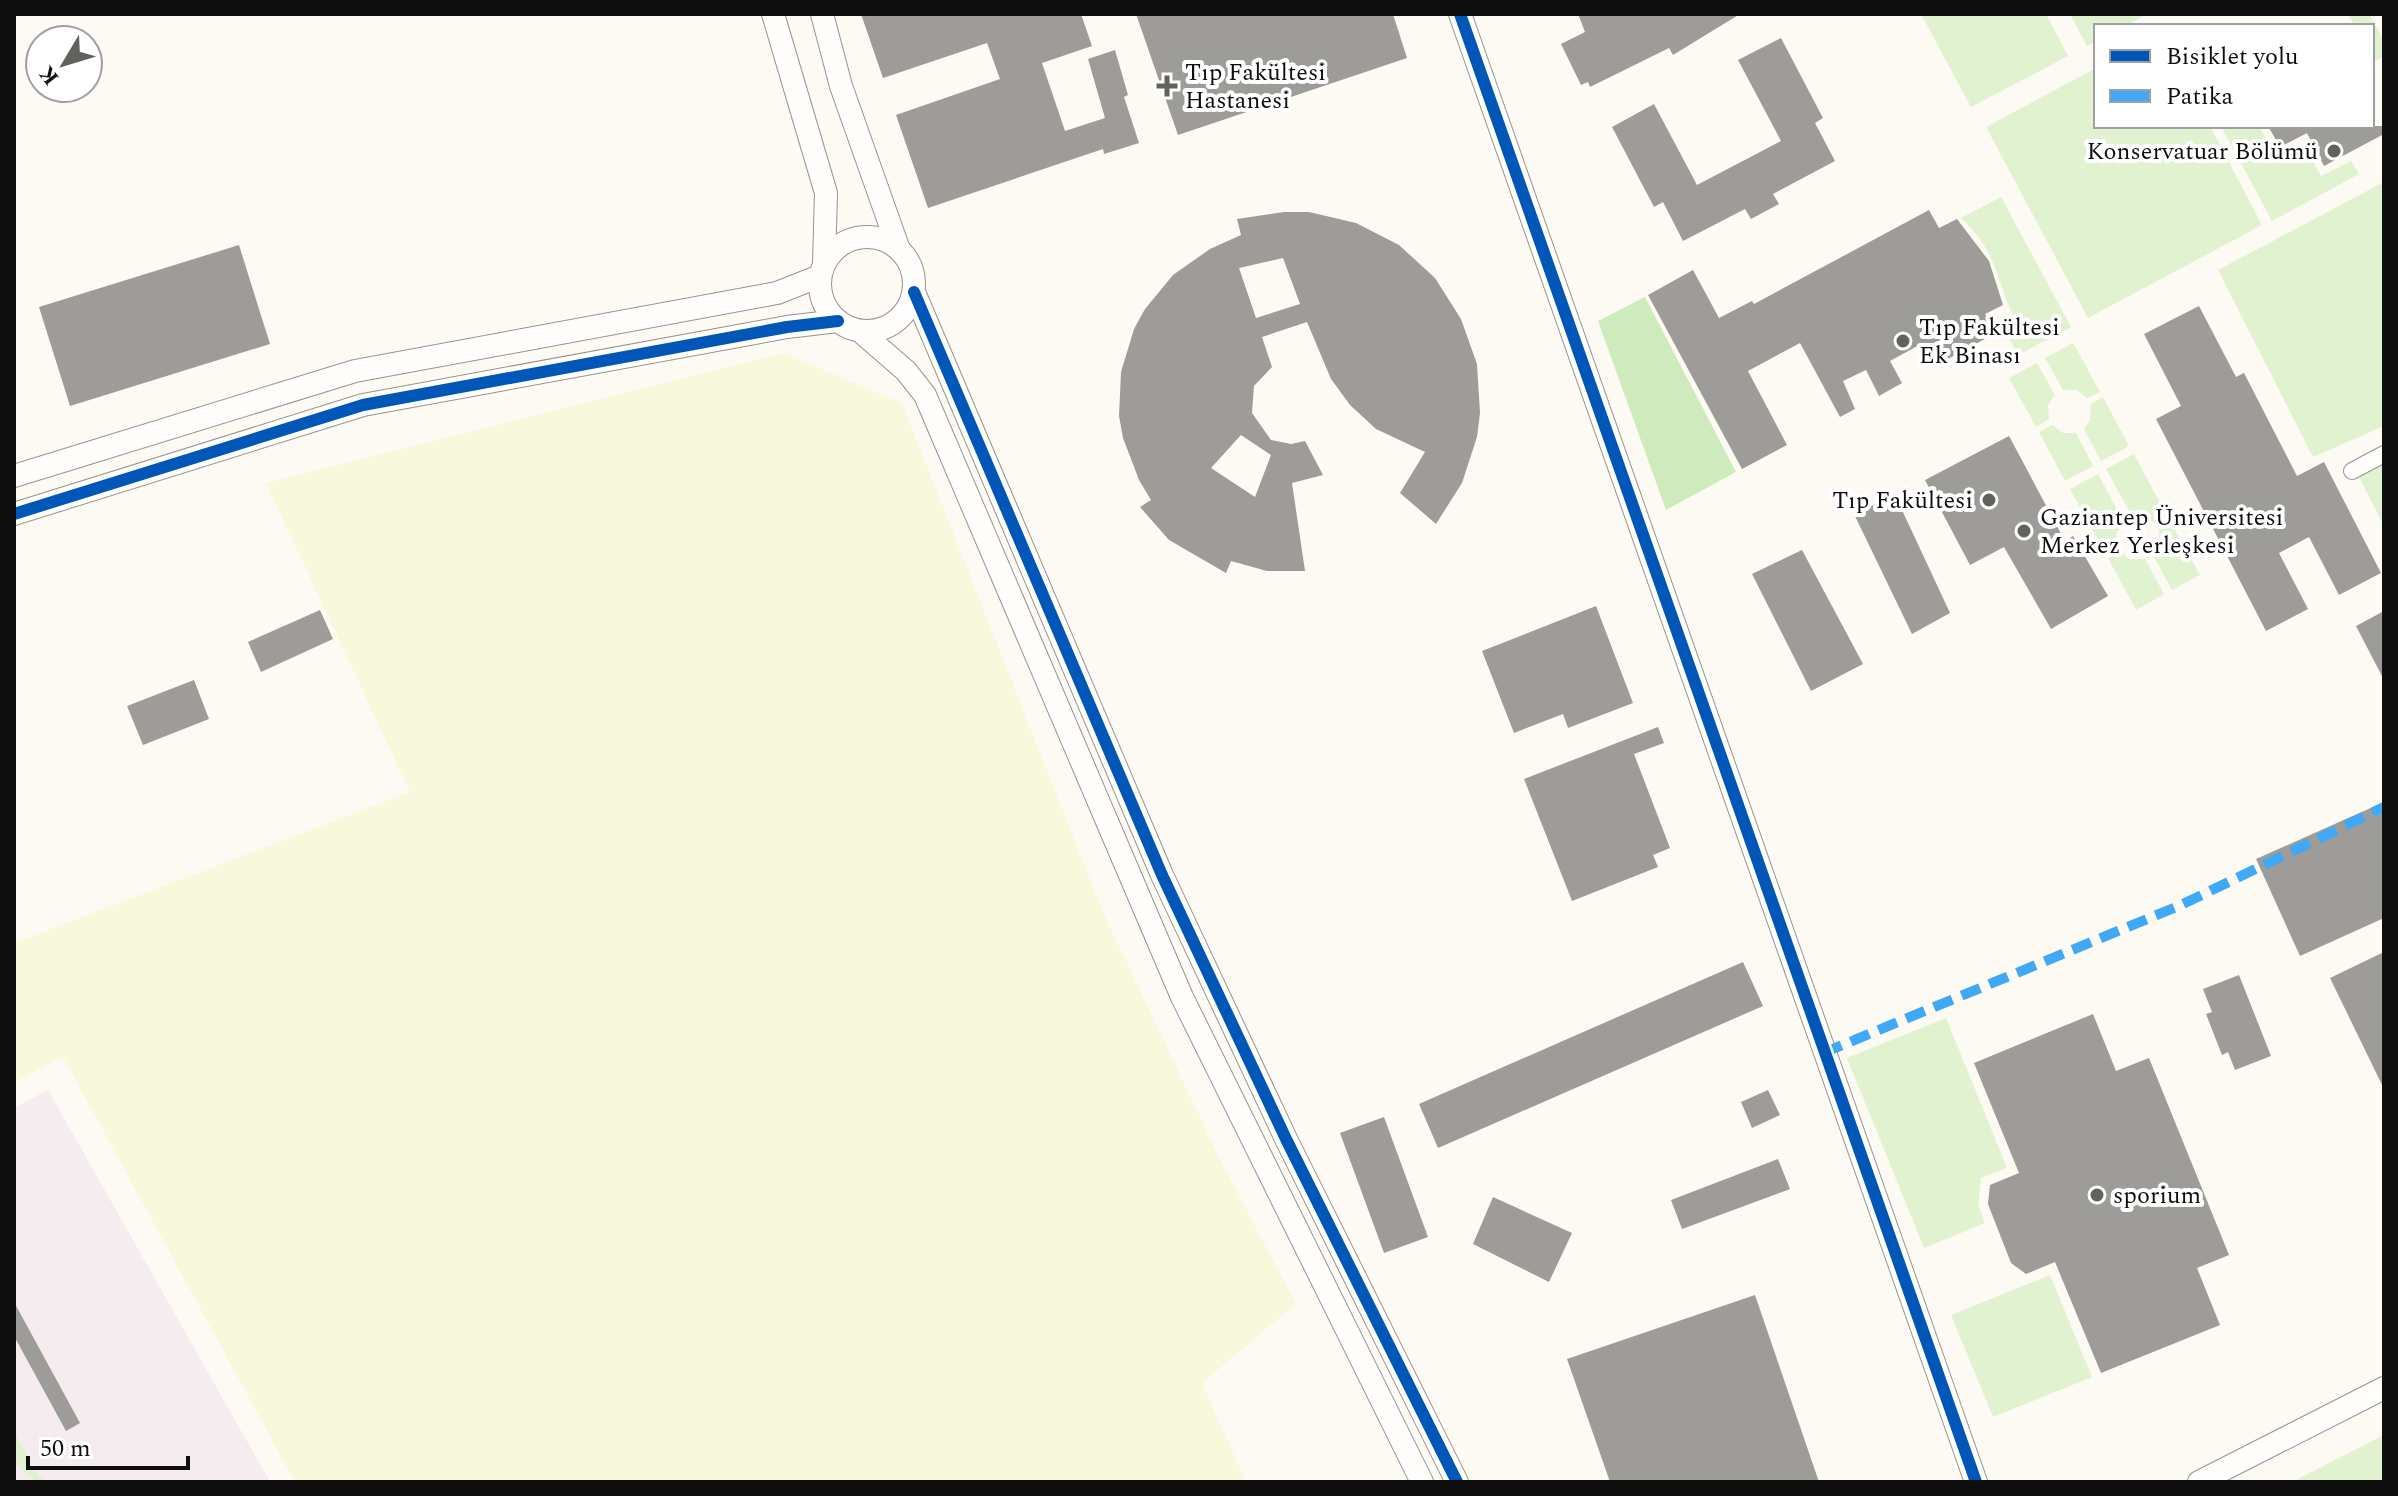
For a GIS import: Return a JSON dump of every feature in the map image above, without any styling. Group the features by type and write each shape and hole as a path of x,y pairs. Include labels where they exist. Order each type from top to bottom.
{"street":[{"path":"773,14 826,193 823,300 838,321 860,331 906,371 925,395 1182,997 1422,1482"},
{"path":"822,14 841,86 898,247 912,267 914,292 1162,875 1287,1141 1457,1482"},
{"path":"1460,14 1976,1482"},
{"path":"14,476 355,371 777,293 822,270 840,245 863,236 887,240 898,247"},
{"path":"860,331 884,329 895,323 904,314 914,292"},
{"path":"14,514 363,405 787,327 838,321"},
{"path":"2352,471 2384,454"},
{"path":"2199,1482 2384,1388"}],"shaded area":[{"path":"48,1090 270,1482 14,1482 14,1108"}],"green space":[{"path":"1921,14 2046,14 2068,56 1971,107"},
{"path":"2070,14 2147,14 2129,24 2094,24 2094,42 2087,46"},
{"path":"2348,14 2369,14 2384,41 2384,56 2374,62 2374,24 2354,24"},
{"path":"2094,69 2094,128 2211,128 2262,225 2088,318 1986,127"},
{"path":"2222,128 2260,128 2277,158 2304,144 2321,176 2351,161 2359,174 2272,221"},
{"path":"2384,182 2384,426 2313,457 2218,270"},
{"path":"2001,197 2071,327 2018,355 2004,329 2016,321 1990,255 1961,218"},
{"path":"1645,297 1736,472 1666,510 1598,321"},
{"path":"2073,343 2100,392 2087,398 2077,390 2063,390 2045,358"},
{"path":"783,353 902,403 1102,910 1218,1155 1296,1304 1202,1383 1246,1482 295,1482 63,1057 14,1082 14,943 410,792 266,483"},
{"path":"2037,363 2055,395 2048,405 2049,419 2036,427 2009,378"},
{"path":"2103,397 2129,446 2101,461 2084,429 2090,420 2091,404"},
{"path":"2052,425 2063,433 2076,433 2093,466 2065,481 2039,432"},
{"path":"2134,454 2168,518 2156,524 2146,517 2132,516 2106,469"},
{"path":"2384,464 2384,526 2359,477"},
{"path":"2098,474 2123,521 2116,534 2117,546 2105,552 2070,489"},
{"path":"2171,523 2200,575 2172,590 2153,555 2160,544 2159,530"},
{"path":"2120,551 2129,559 2145,559 2164,594 2136,610 2108,558"},
{"path":"1946,1018 2007,1168 1981,1178 1978,1205 1985,1223 1924,1248 1847,1058"},
{"path":"2050,1275 2092,1377 1993,1417 1951,1315"},
{"path":"14,1431 33,1469 45,1482 36,1482 14,1462"},
{"path":"2384,1435 2384,1482 2292,1482"}],"building":[{"path":"861,14 1081,14 1092,46 1042,63 1065,131 1105,118 1088,59 1115,50 1128,95 1124,97 1139,143 1104,154 1103,149 928,208 896,115 1000,79 987,43 883,78"},
{"path":"1136,14 1393,14 1407,58 1178,135"},
{"path":"1578,14 1740,14 1673,55 1669,48 1590,87 1588,82 1581,85 1561,44 1585,32"},
{"path":"1781,38 1823,118 1815,123 1835,161 1773,194 1779,204 1751,219 1745,209 1683,241 1663,202 1654,207 1612,127 1654,104 1697,185 1781,141 1738,60"},
{"name":"Konservatuar Bölümü","path":"2384,126 2384,134 2324,166 2307,133 2280,147 2269,128"},
{"name":"Tıp Fakültesi Ek Binası","path":"1929,210 1939,228 1957,219 1989,261 2003,305 1985,314 1996,333 1933,367 1921,344 1890,361 1902,383 1879,396 1866,370 1843,381 1855,409 1840,417 1800,343 1748,371 1787,445 1742,469 1648,295 1693,270 1719,318 1752,301 1754,304"},
{"path":"1284,212 1309,212 1356,223 1399,245 1435,278 1461,319 1477,364 1480,413 1477,437 1462,483 1436,524 1400,493 1425,452 1376,429 1350,405 1331,379 1307,322 1262,337 1272,367 1254,386 1252,413 1271,440 1291,444 1305,441 1323,475 1292,483 1305,571 1267,571 1231,561 1226,573 1169,540 1140,507 1151,500 1139,480 1123,438 1119,416 1121,372 1134,329 1145,309 1173,275 1210,249 1241,235 1237,219","holes":["1283,258 1300,304 1256,318 1239,268","1241,435 1271,455 1255,497 1211,468"]},
{"path":"239,245 270,344 70,406 39,307"},
{"path":"2199,306 2236,377 2244,373 2297,476 2324,462 2381,573 2339,595 2309,537 2279,553 2308,609 2266,631 2156,419 2181,406 2144,334"},
{"name":"Tıp Fakültesi","path":"2009,436 2065,541 2073,536 2108,596 2051,629 2004,547 1970,565 1925,480"},
{"path":"1895,495 1950,613 1912,634 1854,514"},
{"path":"1802,550 1863,664 1811,691 1752,574"},
{"path":"1596,606 1633,703 1568,728 1563,714 1514,733 1482,651"},
{"path":"320,610 333,639 261,672 248,642"},
{"path":"2384,611 2384,680 2356,626"},
{"path":"194,680 209,719 143,745 127,706"},
{"path":"1658,727 1664,743 1634,754 1670,848 1653,855 1658,867 1572,901 1524,779"},
{"path":"2384,802 2384,918 2300,956 2256,859"},
{"path":"2384,952 2384,1089 2330,978"},
{"path":"1743,962 1763,1006 1438,1148 1419,1104"},
{"path":"2239,975 2271,1056 2235,1070 2228,1052 2222,1055 2206,1014 2212,1012 2203,989"},
{"name":"sporium","path":"2093,1014 2116,1071 2149,1058 2229,1255 2197,1268 2220,1325 2101,1373 2055,1262 2026,1274 2011,1263 1988,1204 1990,1185 2019,1173 1974,1063"},
{"path":"1768,1090 1780,1115 1752,1128 1741,1102"},
{"path":"1384,1117 1428,1237 1384,1253 1340,1133"},
{"path":"1778,1159 1790,1189 1682,1229 1671,1200"},
{"path":"1493,1197 1572,1233 1549,1282 1473,1244"},
{"path":"1755,1295 1819,1482 1610,1482 1567,1359"},
{"path":"14,1302 80,1423 66,1431 14,1336"}],"marked path":[{"path":"1823,1053 2181,905 2384,807"}],"cycle path":[{"path":"1460,14 1976,1482"},
{"path":"914,292 1162,875 1287,1141 1457,1482"},
{"path":"14,514 363,405 787,327 838,321"}],"place":[{"name":"Tıp Fakültesi Hastanesi","path":"1167,86"},
{"name":"Konservatuar Bölümü","path":"2334,151"},
{"name":"Tıp Fakültesi Ek Binası","path":"1903,341"},
{"name":"Tıp Fakültesi","path":"1989,500"},
{"name":"Gaziantep Üniversitesi Merkez Yerleşkesi","path":"2024,531"},
{"name":"sporium","path":"2097,1195"}]}
